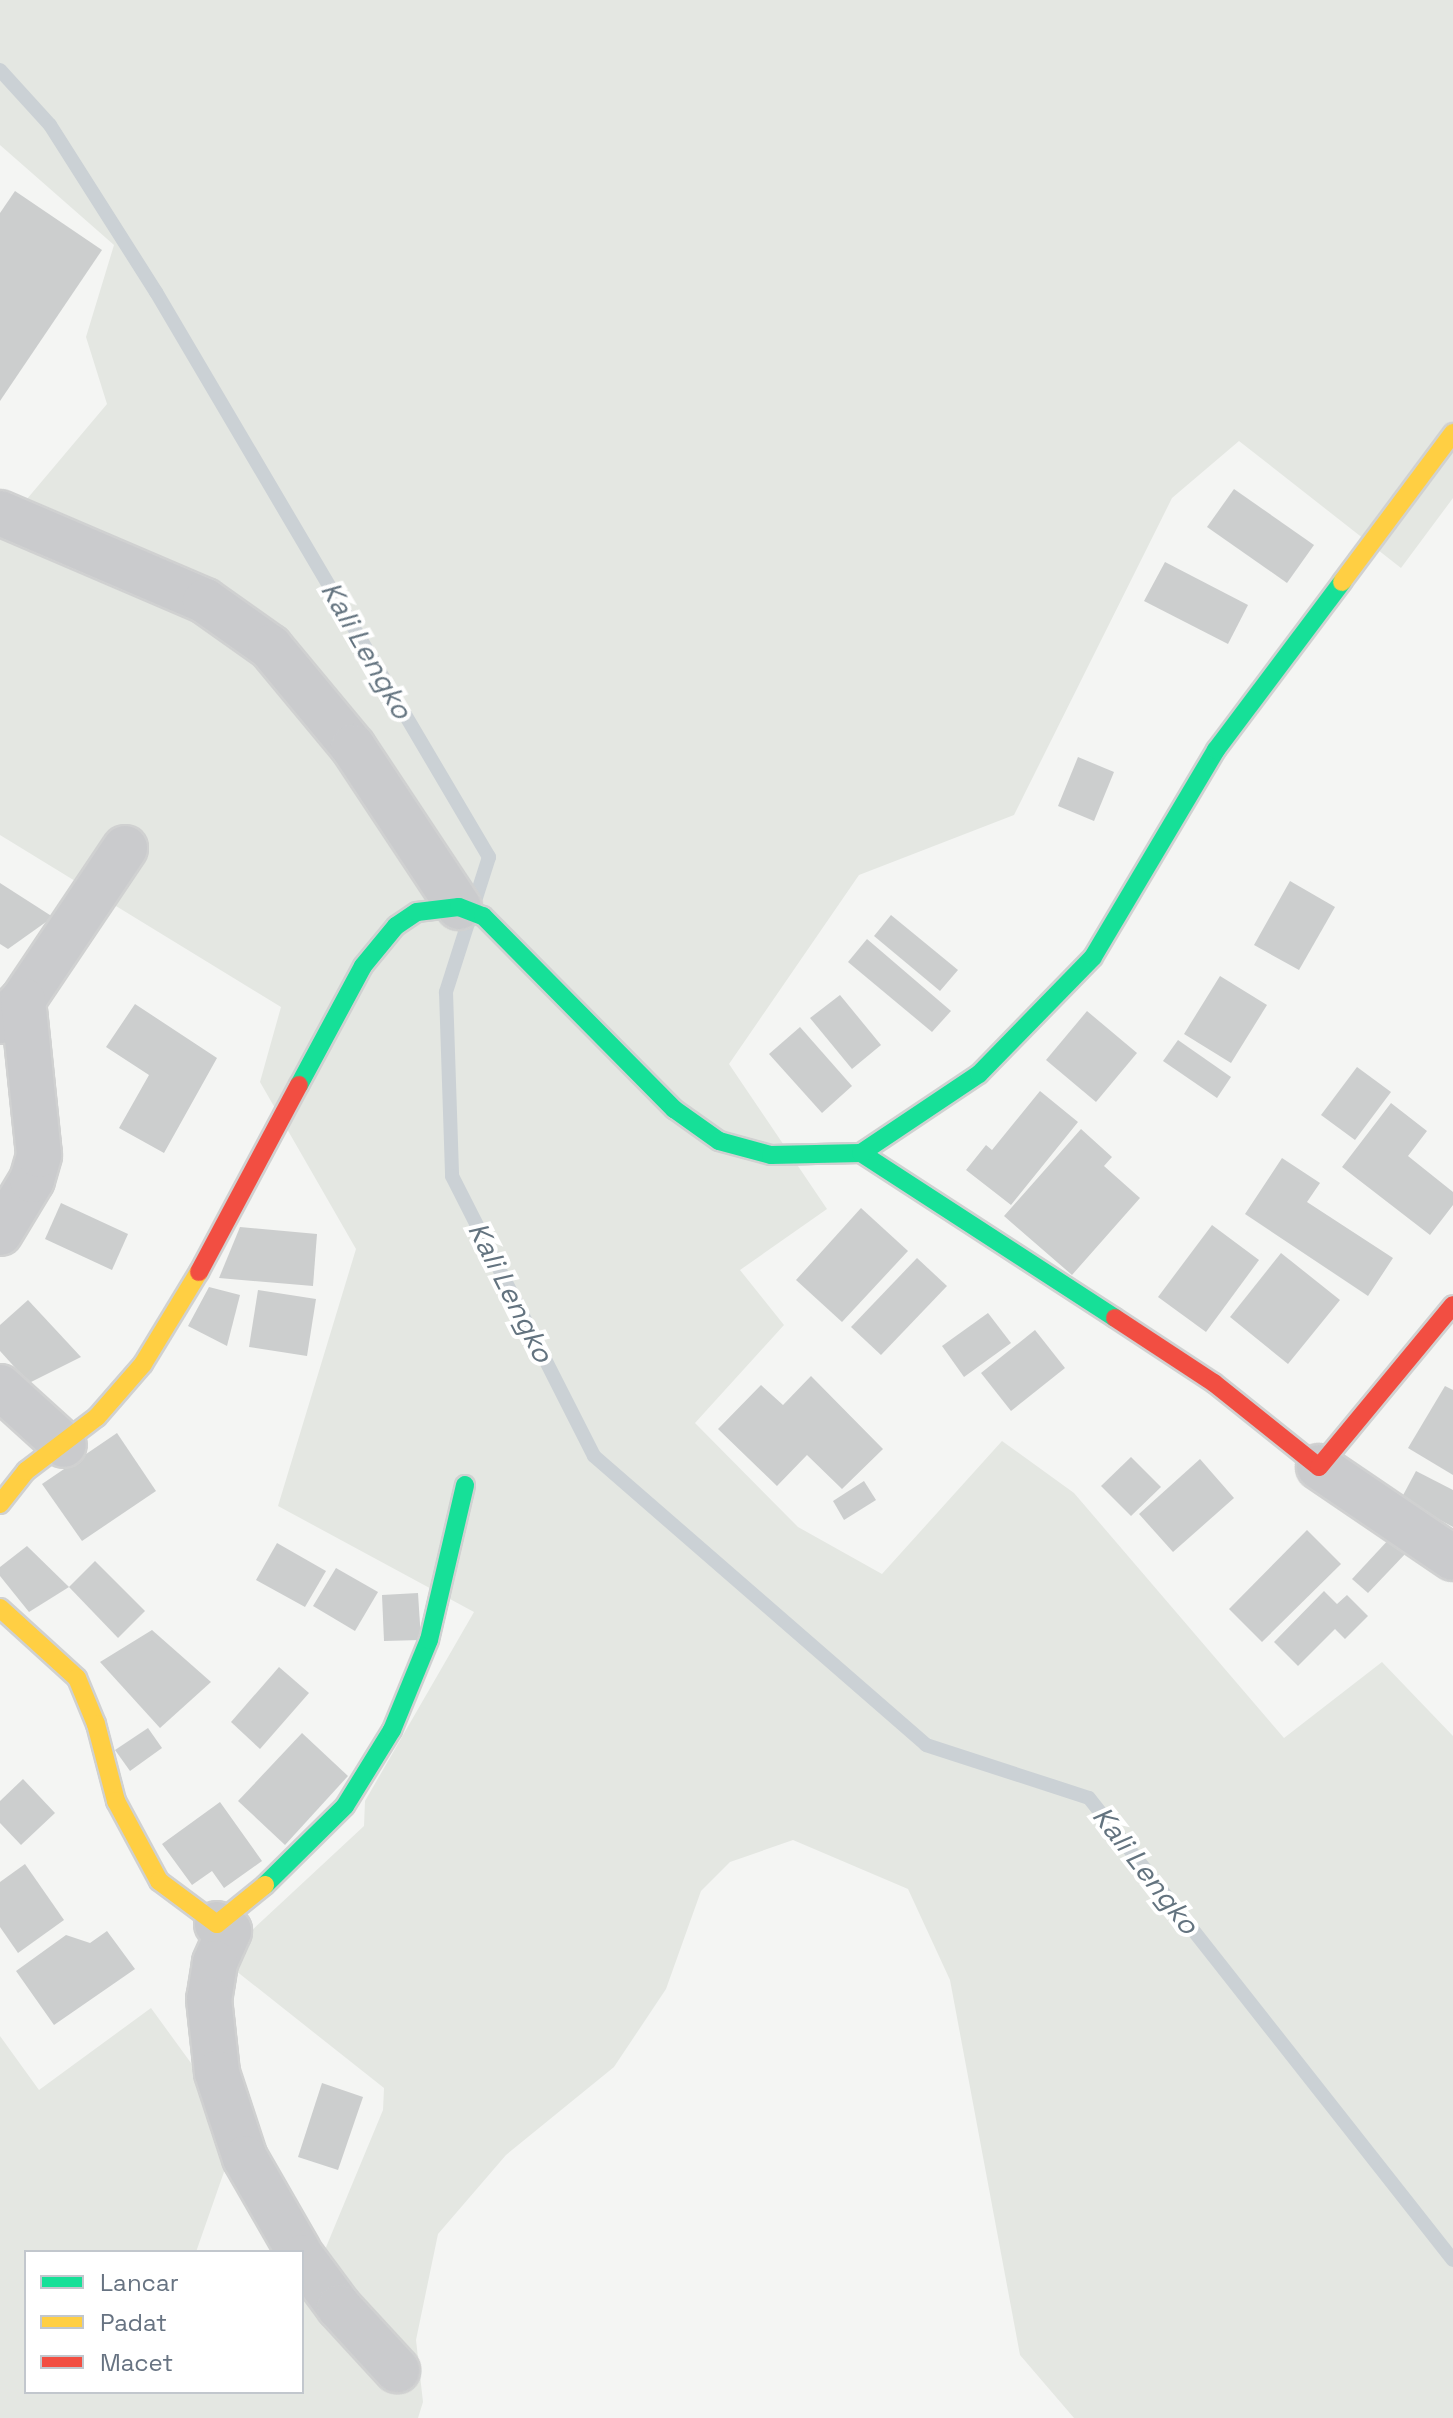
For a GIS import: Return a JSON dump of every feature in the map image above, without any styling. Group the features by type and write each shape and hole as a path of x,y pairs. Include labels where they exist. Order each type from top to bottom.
{"street":[{"path":"0,513 205,601 270,647 353,747 469,911 674,1109 719,1141 771,1155 861,1153 979,1074 1093,957 1216,750 1453,433"},
{"path":"0,1233 32,1180 39,1155 12,1011 125,848"},
{"path":"0,1504 26,1471 97,1417 181,1306 363,966 396,926 417,912 469,911"},
{"path":"861,1153 1214,1383 1319,1467 1453,1558"},
{"path":"1319,1467 1453,1305"},
{"path":"0,1387 64,1445"},
{"path":"217,1924 271,1880 345,1806 392,1730 429,1640 465,1485"},
{"path":"0,1608 77,1678 136,1844 159,1881 229,1931 215,1963 209,1999 217,2073 245,2158 277,2223 297,2250"},
{"path":"304,2259 339,2307 397,2370"}],"shaded area":[{"path":"0,0 1453,0 1453,498 1401,568 1239,441 1172,498 1014,815 859,875 729,1064 827,1209 740,1270 784,1325 695,1423 798,1527 882,1574 1002,1441 1074,1493 1284,1738 1382,1662 1453,1736 1453,2418 1074,2418 1020,2355 950,1980 908,1889 793,1840 730,1862 701,1891 666,1989 614,2067 506,2155 438,2234 416,2340 423,2402 418,2418 0,2418 0,2036 39,2090 151,2008 239,2129 197,2250 24,2250 24,2394 304,2394 304,2300 383,2110 384,2088 221,1959 364,1826 365,1801 474,1612 278,1506 356,1249 260,1082 281,1007 0,835 0,531 107,404 86,337 114,245 0,145"}],"building":[{"path":"15,191 102,250 0,401 0,213"},
{"path":"1234,489 1314,545 1287,583 1207,527"},
{"path":"1165,562 1248,605 1228,644 1144,601"},
{"path":"1078,757 1114,772 1094,821 1058,806"},
{"path":"1290,881 1335,907 1299,970 1254,945"},
{"path":"0,883 53,917 8,949 0,944"},
{"path":"891,915 958,970 940,991 874,936"},
{"path":"867,939 951,1011 932,1032 848,962"},
{"path":"1220,976 1267,1005 1231,1063 1184,1034"},
{"path":"840,995 881,1045 852,1069 810,1018"},
{"path":"135,1004 217,1058 164,1153 119,1128 149,1075 106,1047"},
{"path":"1087,1011 1137,1053 1096,1102 1046,1060"},
{"path":"800,1027 852,1086 822,1113 769,1054"},
{"path":"1178,1040 1231,1077 1217,1098 1163,1061"},
{"path":"1357,1067 1391,1092 1355,1140 1321,1115"},
{"path":"1040,1091 1078,1122 1011,1205 966,1170 986,1145 992,1150"},
{"path":"1391,1103 1427,1131 1408,1156 1453,1192 1453,1205 1430,1235 1342,1167"},
{"path":"1081,1129 1112,1157 1104,1166 1140,1198 1072,1275 1004,1216"},
{"path":"1282,1158 1320,1183 1307,1202 1393,1258 1368,1296 1245,1214"},
{"path":"61,1203 128,1234 112,1270 45,1239"},
{"path":"861,1208 908,1251 842,1322 796,1280"},
{"path":"1212,1225 1259,1260 1206,1332 1158,1297"},
{"path":"240,1227 317,1234 313,1286 219,1278"},
{"path":"1281,1253 1340,1300 1288,1364 1230,1317"},
{"path":"917,1258 947,1286 881,1355 851,1327"},
{"path":"209,1287 240,1295 227,1346 188,1326"},
{"path":"258,1290 316,1299 307,1356 249,1347"},
{"path":"28,1300 81,1357 29,1383 0,1351 0,1325"},
{"path":"988,1313 1011,1343 964,1377 942,1346"},
{"path":"1035,1330 1065,1368 1011,1411 981,1373"},
{"path":"811,1376 883,1449 842,1489 807,1455 777,1486 718,1429 761,1385 783,1405"},
{"path":"1445,1386 1453,1390 1453,1475 1408,1448"},
{"path":"117,1433 156,1491 82,1541 42,1484"},
{"path":"1131,1457 1161,1487 1131,1516 1101,1486"},
{"path":"1200,1459 1234,1498 1173,1552 1139,1514"},
{"path":"1416,1471 1453,1490 1453,1527 1401,1499"},
{"path":"864,1481 876,1500 844,1520 833,1501"},
{"path":"1307,1530 1341,1564 1262,1642 1229,1609"},
{"path":"1391,1537 1407,1552 1368,1593 1352,1579"},
{"path":"277,1543 326,1571 305,1607 256,1580"},
{"path":"27,1546 69,1587 29,1612 0,1576 0,1567"},
{"path":"95,1561 145,1611 118,1638 69,1587"},
{"path":"336,1568 378,1592 355,1631 313,1606"},
{"path":"1324,1591 1337,1604 1347,1595 1368,1616 1345,1639 1335,1629 1298,1666 1274,1642"},
{"path":"418,1593 421,1640 384,1641 382,1595"},
{"path":"152,1630 211,1682 160,1728 100,1662"},
{"path":"279,1667 309,1693 260,1749 231,1722"},
{"path":"148,1728 162,1748 130,1771 115,1750"},
{"path":"302,1733 348,1776 285,1845 238,1801"},
{"path":"23,1779 55,1813 21,1845 0,1823 0,1801"},
{"path":"220,1802 262,1861 224,1888 212,1871 192,1885 162,1844"},
{"path":"25,1864 64,1920 18,1953 0,1927 0,1882"},
{"path":"107,1931 135,1969 54,2025 16,1971 66,1935 90,1943"},
{"path":"322,2083 363,2097 338,2170 298,2157"}],"waterway":[{"name":"Kali Lengko","path":"0,70 50,125 156,292 489,857 446,992 452,1176 594,1456 926,1745 1089,1798 1453,2260"}],"traffic: fast":[{"path":"861,1153 979,1074 1093,957 1216,750 1342,582"},
{"path":"299,1085 363,966 396,926 417,912 459,907 483,916 674,1109 719,1141 771,1155 861,1153 1115,1318"},
{"path":"265,1885 345,1806 392,1730 429,1640 465,1485"}],"traffic: slow":[{"path":"1342,582 1453,433"},
{"path":"0,1504 26,1471 97,1417 143,1364 199,1272"},
{"path":"0,1608 77,1678 96,1724 116,1801 159,1881 217,1924 265,1885"}],"traffic: jam":[{"path":"199,1272 299,1085"},
{"path":"1115,1318 1214,1383 1319,1467 1453,1305"}]}
